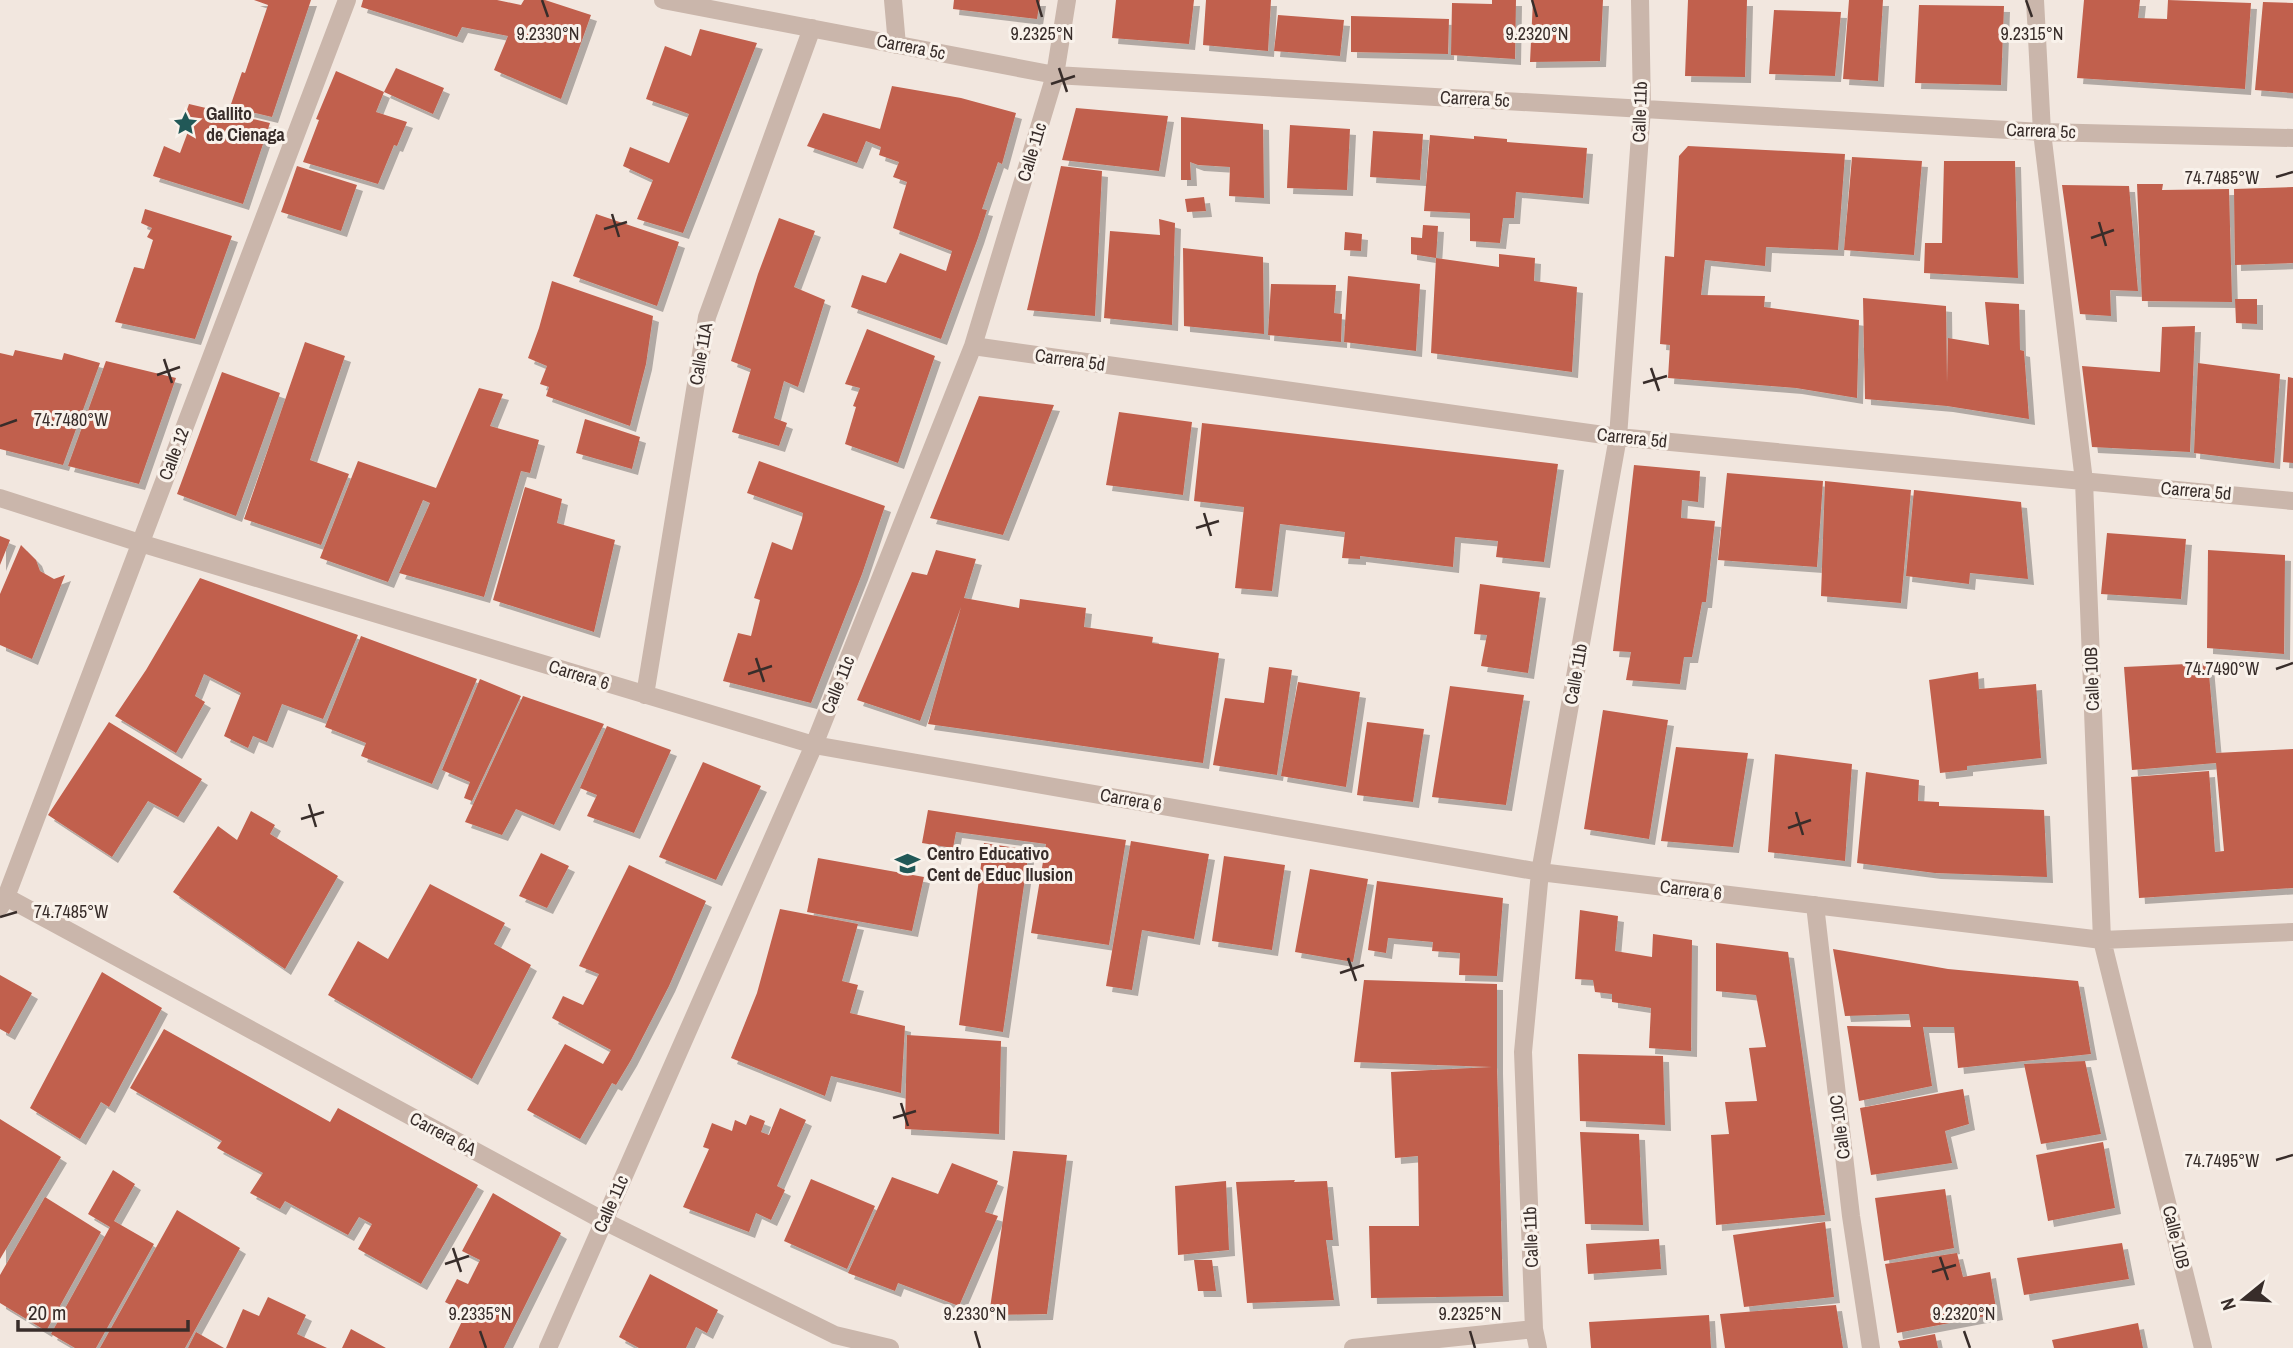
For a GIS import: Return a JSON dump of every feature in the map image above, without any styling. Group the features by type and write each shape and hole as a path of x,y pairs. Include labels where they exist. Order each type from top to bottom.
{"street":[{"name":"Calle 12","path":"3,902 347,0"},
{"name":"Carrera 5c","path":"663,0 1055,75 2042,132 2293,138"},
{"path":"893,0 897,45"},
{"name":"Calle 11c","path":"548,1348 814,745 974,346 1055,75 1067,0"},
{"name":"Calle 11b","path":"1538,1348 1534,1329 1523,1052 1540,872 1618,437 1642,108 1640,0"},
{"name":"Calle 10B","path":"2035,0 2042,132 2084,481 2102,940 2203,1348"},
{"name":"Calle 11A","path":"645,695 707,317 812,28"},
{"name":"Carrera 5d","path":"974,346 1618,437 2293,501"},
{"name":"Carrera 6","path":"0,498 140,543 814,745 1540,872 2102,940 2293,932"},
{"name":"Carrera 6A","path":"3,902 604,1221 835,1335 890,1348"},
{"name":"Calle 10C","path":"1815,905 1851,1216 1871,1348"},
{"path":"1353,1348 1534,1329"}],"building":[{"path":"254,0 311,0 272,117 230,107 242,72 245,73 268,5"},
{"path":"363,0 497,0 521,5 524,0 545,0 591,15 561,99 494,70 508,36 462,27 457,37 361,7"},
{"path":"954,0 1040,0 1037,19 953,9"},
{"path":"1116,0 1194,0 1189,44 1112,38"},
{"path":"1206,0 1271,0 1268,51 1203,45"},
{"path":"1492,0 1516,0 1515,59 1451,55 1452,3 1492,4"},
{"path":"1533,0 1603,0 1600,61 1530,62"},
{"path":"1688,0 1747,0 1745,77 1685,76"},
{"path":"1849,0 1883,0 1878,81 1843,79"},
{"path":"2084,0 2140,0 2138,18 2167,19 2168,0 2251,3 2245,89 2077,78"},
{"path":"2263,2 2293,3 2293,93 2255,90"},
{"path":"1919,5 2004,6 2001,85 1915,83"},
{"path":"1774,10 1841,12 1835,76 1769,74"},
{"path":"1278,15 1344,20 1340,56 1274,51"},
{"path":"1351,16 1449,19 1448,54 1351,52"},
{"path":"700,29 757,43 683,233 637,219 653,180 623,166 630,147 669,163 689,114 646,99 665,46 691,56"},
{"path":"396,68 444,88 433,114 384,92"},
{"path":"336,71 384,92 376,112 407,122 378,184 303,162 319,120 316,119"},
{"path":"892,86 961,98 1016,113 1002,164 998,162 982,209 987,210 978,238 941,339 851,307 862,275 886,283 900,253 946,271 952,251 893,228 907,182 893,177 899,162 879,155 881,147 866,141 857,163 807,146 823,113 880,129"},
{"path":"189,104 270,123 243,204 153,176 164,146 180,153 189,129 181,127"},
{"path":"1076,108 1168,116 1159,171 1062,160"},
{"path":"1181,117 1263,124 1264,198 1229,196 1230,167 1190,162 1191,180 1181,180"},
{"path":"1290,125 1350,129 1347,190 1287,188"},
{"path":"1373,131 1423,134 1420,180 1370,177"},
{"path":"1430,135 1474,139 1474,136 1507,139 1507,142 1587,148 1583,198 1516,192 1514,218 1503,218 1500,243 1470,241 1470,213 1424,211"},
{"path":"1688,146 1845,154 1838,250 1766,247 1765,266 1705,260 1701,295 1765,296 1764,307 1859,320 1857,398 1796,388 1668,378 1670,345 1660,344 1665,256 1674,257 1679,156"},
{"path":"1852,157 1922,161 1914,255 1844,250"},
{"path":"1944,161 2015,161 2018,278 1924,273 1925,243 1942,243"},
{"path":"297,166 357,185 341,231 281,212"},
{"path":"1061,166 1102,171 1095,316 1027,310"},
{"path":"2137,184 2163,184 2162,190 2229,189 2232,302 2142,301"},
{"path":"2062,185 2129,186 2138,291 2110,290 2111,316 2080,314"},
{"path":"2293,187 2293,263 2235,265 2234,189"},
{"path":"1204,197 1206,211 1187,212 1185,199"},
{"path":"145,209 232,236 195,339 115,322 134,267 144,269 153,240 147,237 152,228 141,223"},
{"path":"596,214 679,242 657,306 573,276"},
{"path":"779,218 815,231 794,287 825,300 798,387 784,381 774,418 787,423 779,446 732,432 751,369 731,361"},
{"path":"1159,219 1175,223 1172,325 1104,318 1110,231 1160,235"},
{"path":"1423,225 1438,226 1436,258 1411,254 1411,237 1422,238"},
{"path":"1345,232 1362,234 1361,251 1344,250"},
{"path":"1183,248 1263,257 1264,334 1184,326"},
{"path":"1499,254 1535,258 1534,281 1577,287 1572,372 1431,353 1436,258 1499,267"},
{"path":"1348,276 1420,284 1416,351 1344,342"},
{"path":"552,281 653,316 646,364 630,426 546,396 549,387 540,384 547,366 528,358"},
{"path":"1271,284 1336,285 1334,313 1342,314 1341,342 1268,335"},
{"path":"1863,298 1946,306 1947,383 1948,338 1989,345 1985,302 2019,304 2020,350 2024,351 2029,419 1947,406 1865,399"},
{"path":"2235,299 2257,299 2257,324 2236,323"},
{"path":"2195,326 2190,452 2092,447 2082,366 2160,372 2162,327"},
{"path":"867,329 935,356 898,463 845,444 856,407 853,406 860,388 845,384"},
{"path":"305,342 345,356 310,460 349,474 321,545 244,519"},
{"path":"15,350 62,360 64,353 100,363 63,465 0,449 0,353 13,356"},
{"path":"106,361 176,378 139,484 68,466"},
{"path":"2198,363 2280,374 2274,463 2194,453"},
{"path":"222,372 280,393 236,516 177,494"},
{"path":"2288,377 2293,378 2293,463 2283,462"},
{"path":"479,388 503,394 490,426 539,440 530,473 521,471 484,597 399,573 430,503 423,500 388,582 320,558 358,461 436,488"},
{"path":"979,396 1054,405 1003,535 930,518"},
{"path":"1119,412 1192,422 1183,495 1106,485"},
{"path":"585,419 640,437 632,469 576,453"},
{"path":"1202,423 1558,464 1544,562 1496,557 1498,541 1455,537 1453,567 1360,556 1360,559 1342,558 1345,532 1280,524 1272,591 1235,588 1244,507 1194,501"},
{"path":"759,461 885,506 862,574 811,703 723,681 738,633 751,636 760,600 754,598 772,542 792,550 803,513 747,493"},
{"path":"1634,465 1700,471 1698,502 1682,500 1681,518 1715,521 1706,602 1702,602 1692,657 1684,657 1680,684 1626,680 1631,652 1613,651"},
{"path":"1727,473 1823,481 1817,567 1718,560"},
{"path":"1825,481 1911,490 1901,603 1821,596"},
{"path":"525,487 562,499 557,523 615,540 594,632 493,600"},
{"path":"1914,490 2021,502 2028,579 1970,573 1969,584 1906,576"},
{"path":"2107,533 2186,539 2181,599 2101,594"},
{"path":"0,536 10,540 0,565"},
{"path":"21,545 36,560 40,571 54,579 65,575 32,659 0,645 0,594"},
{"path":"936,550 976,559 964,598 1019,608 1020,599 1086,608 1084,627 1153,637 1152,643 1219,653 1203,763 928,724 961,607 920,721 857,700 912,572 927,575"},
{"path":"2208,550 2285,555 2284,654 2207,648"},
{"path":"200,578 358,635 323,719 282,704 267,742 253,736 248,748 224,736 241,693 204,674 195,696 205,702 176,753 115,716 146,670"},
{"path":"1480,584 1540,592 1528,673 1481,666 1487,635 1474,634"},
{"path":"361,636 477,679 432,784 361,756 366,743 325,727"},
{"path":"2208,663 2216,753 2293,749 2293,888 2139,898 2131,777 2209,771 2215,852 2224,851 2216,763 2132,770 2124,667"},
{"path":"1269,667 1292,670 1277,775 1213,765 1225,698 1264,703"},
{"path":"1978,672 1979,689 2036,684 2041,758 1967,766 1967,770 1940,773 1929,680"},
{"path":"480,679 521,696 472,801 464,798 470,782 442,770"},
{"path":"1298,682 1360,692 1346,787 1281,776"},
{"path":"1450,686 1524,695 1506,805 1432,797"},
{"path":"523,696 604,724 554,825 516,809 502,835 465,822"},
{"path":"1603,710 1668,720 1649,839 1584,829"},
{"path":"109,722 202,779 178,817 148,801 112,857 48,815"},
{"path":"1367,722 1424,729 1413,802 1357,795"},
{"path":"607,726 671,750 634,833 587,816 597,795 580,788"},
{"path":"1676,747 1748,753 1733,847 1661,841"},
{"path":"1775,754 1852,764 1845,861 1768,852"},
{"path":"703,762 761,786 716,880 659,857"},
{"path":"1866,772 1919,780 1918,801 1939,802 1939,806 2044,810 2047,877 1935,873 1857,863"},
{"path":"928,810 1126,840 1109,945 1031,933 1046,844 956,832 953,848 922,843"},
{"path":"251,811 275,825 270,834 338,876 285,969 173,892 218,826 237,840"},
{"path":"1131,841 1209,854 1194,939 1142,930 1132,990 1106,986"},
{"path":"984,843 1029,850 1003,1032 959,1025"},
{"path":"541,853 569,866 547,908 519,896"},
{"path":"1224,856 1285,865 1272,950 1212,941"},
{"path":"818,858 924,877 912,931 807,912"},
{"path":"629,865 706,901 669,986 631,1060 616,1085 612,1083 580,1139 527,1110 565,1044 603,1064 611,1050 552,1018 563,996 583,1005 599,974 579,966"},
{"path":"1310,869 1368,879 1353,962 1295,952"},
{"path":"1377,881 1503,898 1497,976 1459,975 1460,953 1432,951 1433,942 1388,938 1386,953 1368,950"},
{"path":"430,884 505,923 494,944 531,965 472,1079 328,995 358,941 388,959"},
{"path":"780,909 858,924 842,981 858,985 850,1013 905,1026 901,1093 831,1076 825,1096 731,1058 757,993"},
{"path":"1580,910 1618,916 1615,951 1652,957 1653,934 1692,940 1691,1051 1649,1048 1651,1008 1612,1002 1612,994 1595,992 1593,980 1575,979"},
{"path":"1716,943 1788,952 1825,1215 1716,1225 1711,1135 1729,1134 1725,1102 1757,1101 1749,1048 1766,1047 1756,995 1716,991"},
{"path":"1833,949 1948,969 2078,981 2091,1054 1958,1068 1954,1027 1923,1027 1932,1086 1859,1101 1847,1026 1911,1027 1909,1014 1845,1016"},
{"path":"102,972 162,1008 109,1107 101,1102 80,1139 30,1108"},
{"path":"0,975 32,993 9,1034 0,1029"},
{"path":"1364,980 1497,984 1503,1296 1371,1298 1369,1226 1419,1226 1418,1156 1395,1158 1391,1072 1492,1067 1354,1062"},
{"path":"164,1029 330,1122 338,1108 478,1185 421,1284 358,1249 372,1224 359,1217 348,1235 285,1201 280,1209 250,1193 263,1173 217,1148 222,1141 130,1088"},
{"path":"907,1035 1001,1041 999,1134 905,1129"},
{"path":"1578,1054 1663,1056 1665,1125 1580,1121"},
{"path":"2085,1061 2101,1134 2041,1144 2024,1064"},
{"path":"1963,1089 1969,1124 1945,1131 1952,1163 1871,1175 1860,1108"},
{"path":"780,1108 806,1120 777,1186 785,1190 771,1220 756,1213 749,1232 683,1207 709,1149 703,1147 712,1123 732,1131 735,1120 746,1125 750,1115 765,1121 761,1132 769,1135"},
{"path":"0,1119 61,1157 0,1259"},
{"path":"1580,1132 1639,1134 1643,1225 1585,1224"},
{"path":"2103,1142 2115,1208 2048,1221 2036,1155"},
{"path":"1013,1151 1067,1155 1047,1314 989,1315"},
{"path":"952,1163 998,1181 985,1212 998,1216 959,1306 898,1283 895,1291 848,1273 892,1177 938,1194"},
{"path":"113,1170 135,1184 114,1221 154,1244 96,1348 75,1348 51,1334 110,1227 88,1214"},
{"path":"811,1179 875,1206 847,1269 784,1241"},
{"path":"1295,1180 1294,1182 1327,1181 1333,1240 1326,1240 1334,1300 1247,1303 1236,1182"},
{"path":"1226,1181 1229,1250 1178,1255 1175,1186"},
{"path":"1945,1189 1954,1248 1884,1261 1875,1198"},
{"path":"493,1193 561,1233 504,1348 449,1348 466,1313 445,1302 457,1279 468,1284 480,1260 462,1251"},
{"path":"45,1197 101,1232 46,1331 0,1303 0,1275"},
{"path":"177,1210 240,1248 185,1348 100,1348"},
{"path":"1825,1222 1834,1297 1744,1307 1733,1235"},
{"path":"1659,1239 1661,1269 1588,1274 1586,1244"},
{"path":"2122,1243 2129,1279 2024,1295 2017,1258"},
{"path":"1957,1253 1963,1277 1990,1272 1997,1314 1897,1333 1885,1264"},
{"path":"1194,1260 1212,1260 1216,1291 1198,1291"},
{"path":"650,1274 718,1310 707,1333 696,1327 686,1348 639,1348 619,1337"},
{"path":"268,1297 306,1315 297,1334 327,1348 226,1348 243,1309 259,1316"},
{"path":"1836,1305 1843,1348 1725,1348 1720,1314"},
{"path":"1709,1315 1711,1348 1591,1348 1589,1322"},
{"path":"2138,1323 2143,1348 2054,1348 2052,1340"},
{"path":"351,1329 386,1348 342,1348"},
{"path":"196,1332 224,1348 188,1348"},
{"path":"1935,1334 1938,1348 1900,1348 1898,1341"}],"place":[{"name":"Gallito de Cienaga","path":"186,124"},
{"name":"Centro Educativo Cent de Educ Ilusion","path":"907,864"}]}
